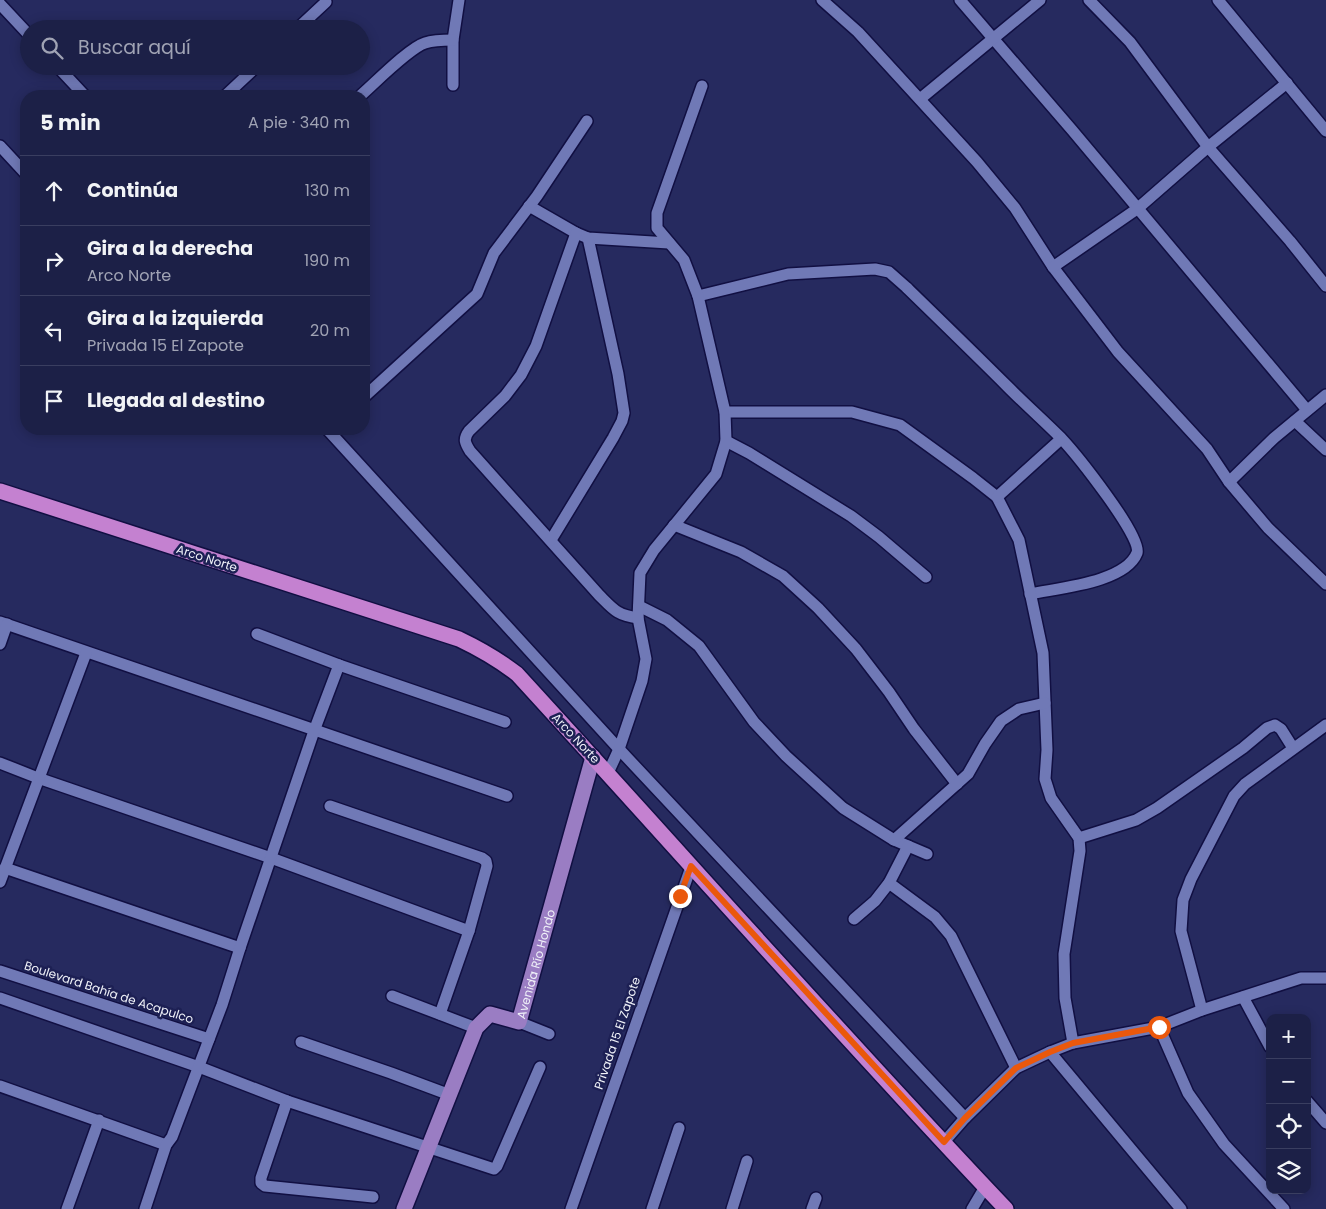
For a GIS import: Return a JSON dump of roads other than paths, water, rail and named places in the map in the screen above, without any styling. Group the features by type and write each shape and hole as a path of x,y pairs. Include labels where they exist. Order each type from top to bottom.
{"main road":[{"name":"Arco Norte","path":"0,491 459,639 484,651 517,674 1006,1209"},
{"name":"Avenida Río Hondo","path":"476,1028 490,1014 519,1022 593,757"},
{"path":"404,1209 476,1028"}],"street":[{"path":"453,85 453,40 459,0"},
{"path":"822,0 858,32 977,162 1015,208 1054,267 1118,352 1207,449 1229,482 1268,528 1326,584"},
{"path":"960,0 1307,410"},
{"path":"920,99 1040,0"},
{"path":"1089,0 1130,42 1208,147 1290,241 1326,286"},
{"path":"1218,0 1326,131"},
{"path":"307,20 326,2"},
{"path":"0,4 20,25"},
{"path":"367,90 409,53 423,44 436,40 453,40"},
{"path":"65,75 79,90"},
{"path":"231,90 247,75"},
{"path":"1054,267 1138,209 1208,147 1287,83"},
{"path":"608,773 619,749 642,681 646,659 638,618 640,573 654,550 716,474 726,441 725,412 698,296 684,260 657,228 658,213 702,86"},
{"path":"370,392 477,294 494,252 556,170 587,120"},
{"path":"0,146 20,168"},
{"path":"529,206 588,238 669,243"},
{"path":"576,233 536,346 521,375 505,396 464,436 470,451 615,611 623,616 638,618"},
{"path":"551,540 613,438 624,413 618,374 588,238"},
{"path":"698,296 788,274 875,269 889,272 1062,439 1114,505 1137,544 1137,553 1131,561 1119,572 1103,580 1030,594"},
{"path":"1229,482 1274,438 1326,395"},
{"path":"725,412 852,412 900,426 973,478 997,498 1019,540 1043,653 1047,750 1046,779 1051,798 1079,838 1080,851 1064,954 1065,998 1073,1043"},
{"path":"1295,421 1326,450"},
{"path":"332,435 619,749 965,1118"},
{"path":"997,498 1062,439"},
{"path":"726,441 749,453 851,516 926,577"},
{"path":"674,525 742,552 783,576 804,595 856,649 957,784"},
{"path":"639,606 667,620 699,646 754,722 786,756 843,808 894,840 927,854"},
{"path":"0,644 4,623 507,796"},
{"path":"257,634 339,665 506,722"},
{"path":"0,882 86,652"},
{"path":"145,1209 166,1145 172,1137 222,1005 314,731 339,665"},
{"path":"894,840 968,774 1001,721 1019,709 1045,702"},
{"path":"1079,838 1136,820 1157,808 1243,748 1267,728 1275,725 1281,729 1293,748"},
{"path":"1202,1010 1181,931 1183,900 1191,879 1234,796 1245,784 1326,725"},
{"path":"0,763 38,778 271,858 469,931"},
{"path":"330,806 486,861 487,866 469,931 440,1014"},
{"path":"854,919 874,901 889,883 908,846"},
{"name":"Privada 15 El Zapote","path":"571,1209 691,866"},
{"path":"5,868 240,948"},
{"path":"889,883 935,917 951,936 1016,1068"},
{"name":"Boulevard Bahía de Acapulco","path":"0,971 209,1039"},
{"path":"944,1142 965,1118 1016,1068 1050,1052 1073,1043 1159,1027 1202,1010 1301,978 1326,978"},
{"path":"392,996 476,1028"},
{"path":"1243,997 1266,1040"},
{"path":"0,998 199,1067 287,1101 494,1169 497,1166 540,1067"},
{"path":"519,1022 549,1034"},
{"path":"1159,1027 1188,1093 1224,1144 1284,1209"},
{"path":"301,1042 392,1073 450,1096"},
{"path":"1050,1052 1181,1209"},
{"path":"0,1086 166,1145"},
{"path":"287,1101 261,1178 261,1183 265,1186 373,1197"},
{"path":"1309,1104 1326,1123"},
{"path":"67,1209 99,1120"},
{"path":"652,1209 679,1128"},
{"path":"732,1209 748,1161"},
{"path":"972,1209 985,1187"}]}
